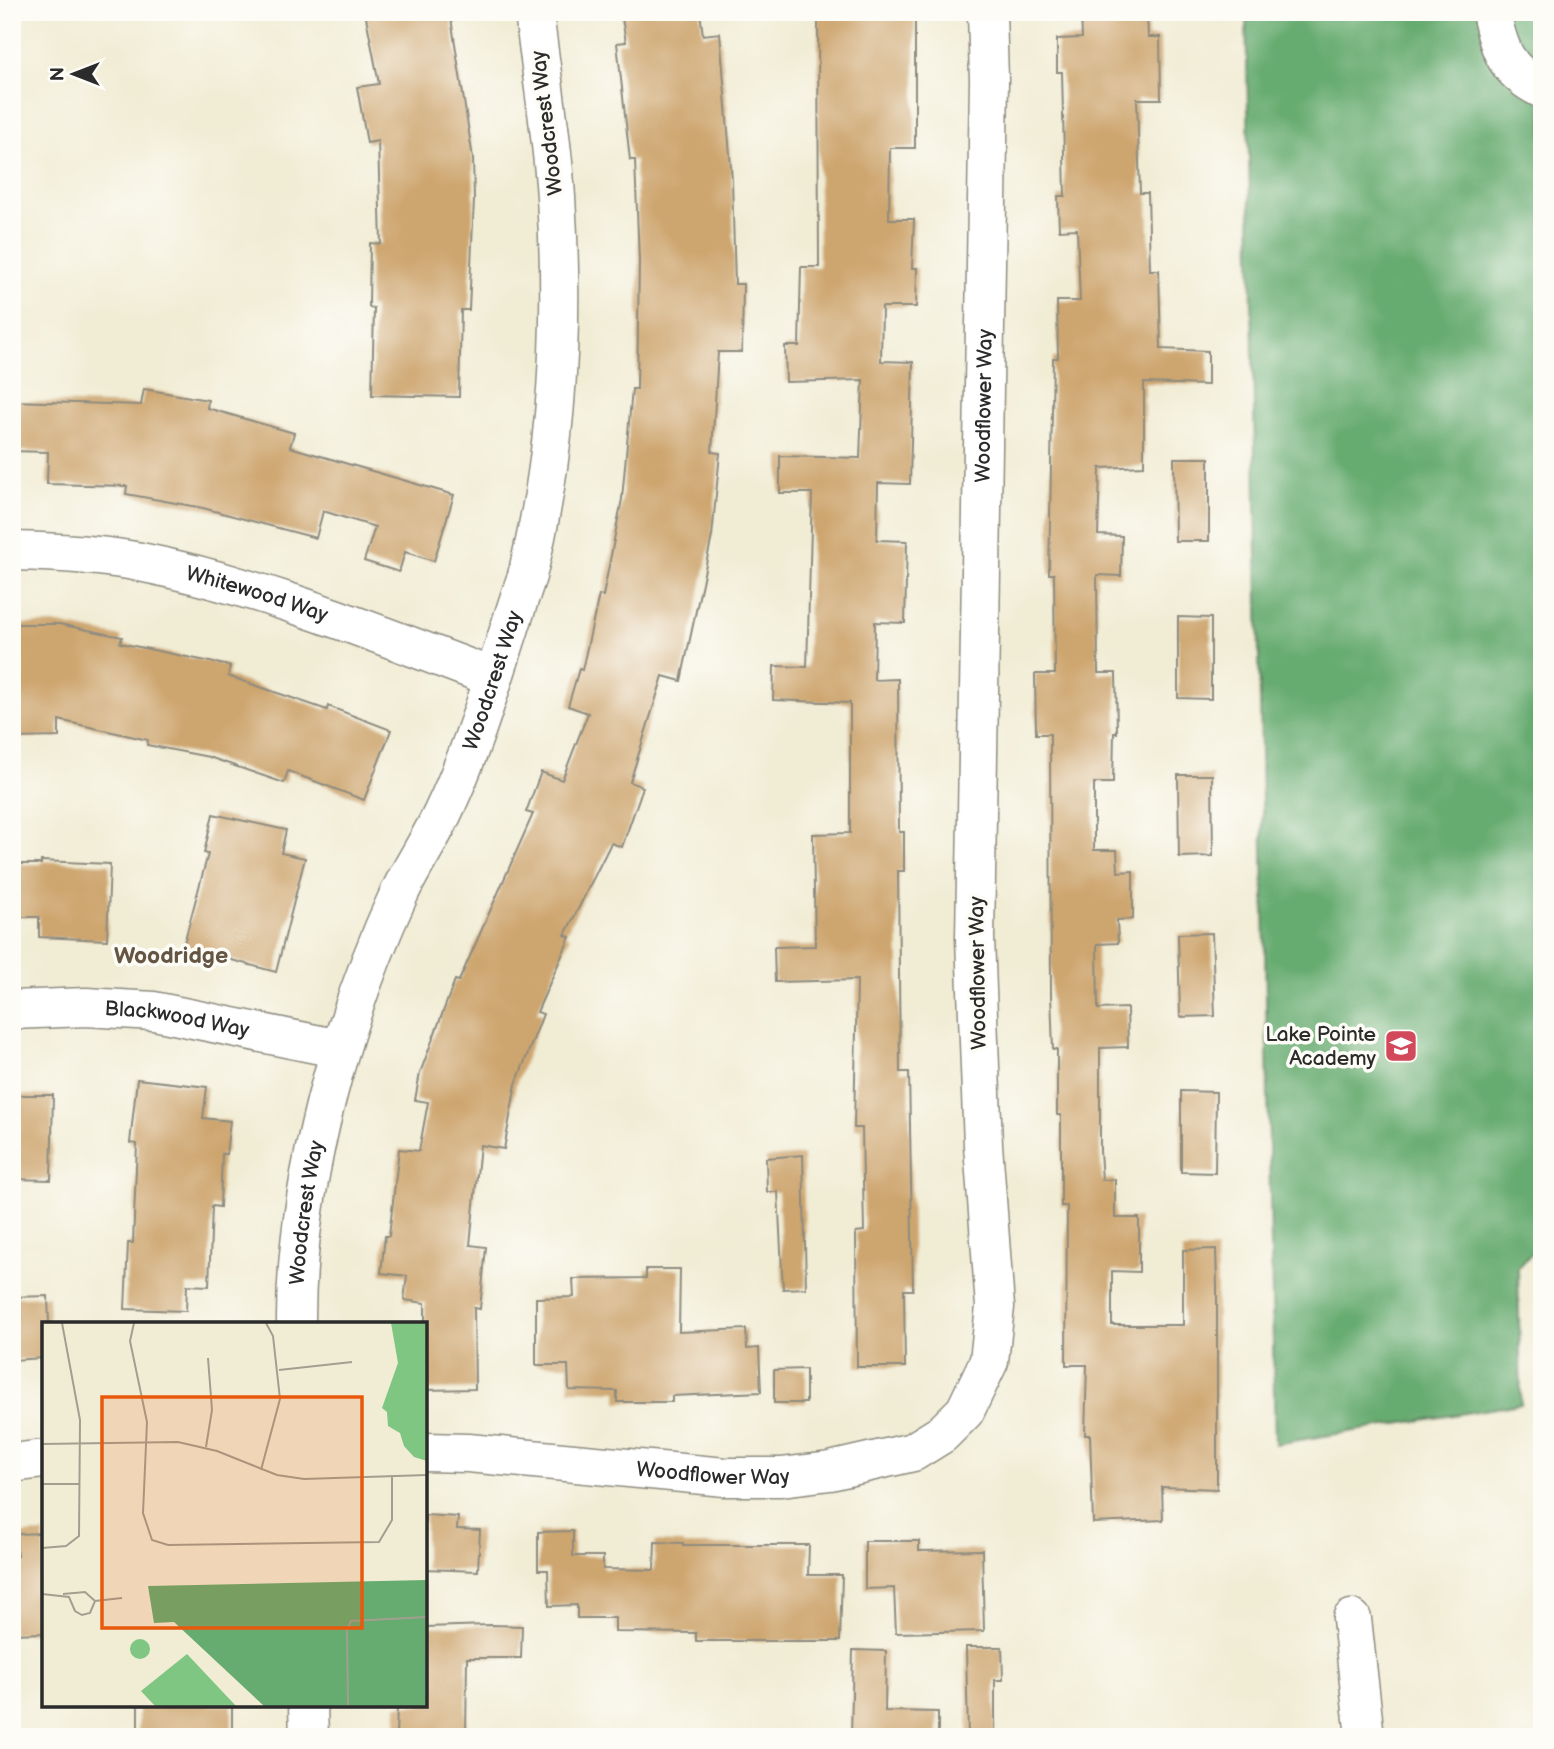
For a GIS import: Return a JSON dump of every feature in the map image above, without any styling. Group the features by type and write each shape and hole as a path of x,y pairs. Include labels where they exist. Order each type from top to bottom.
{"street":[{"name":"Woodcrest Way","path":"296,1322 304,1225 315,1157 340,1049 363,978 400,892 444,810 527,576 537,537 556,391 559,288 556,194 534,12"},
{"name":"Woodflower Way","path":"427,1452 468,1453 725,1476 781,1477 830,1471 913,1452 942,1434 965,1411 989,1361 995,1307 983,1145 975,938 988,107 987,12"},
{"path":"1491,12 1498,44 1513,71 1542,89"},
{"name":"Whitewood Way","path":"12,551 112,558 212,579 308,609 492,677"},
{"name":"Blackwood Way","path":"12,1010 86,1007 154,1011 340,1049"},
{"path":"12,1463 42,1459"},
{"path":"1352,1619 1365,1737"},
{"path":"308,1707 309,1737"}],"green space":[{"name":"Lake Pointe Academy","path":"1246,12 1542,12 1542,1242 1518,1268 1521,1404 1275,1444"}],"building":[{"path":"365,12 450,12 473,158 474,199 469,310 461,310 459,397 372,395 374,308 369,307 370,243 381,244 378,141 367,143 357,87 379,84"},
{"path":"621,12 700,12 703,35 720,33 732,180 735,284 743,284 742,352 718,352 712,452 720,453 712,536 681,681 663,676 630,782 643,787 622,847 611,843 565,935 570,937 537,1012 543,1014 516,1084 504,1149 480,1145 470,1245 486,1247 480,1309 474,1308 475,1389 427,1390 425,1303 404,1300 407,1276 381,1273 385,1236 389,1236 399,1149 419,1151 428,1102 415,1100 420,1073 455,980 459,981 533,814 526,812 541,772 562,780 588,713 568,706 579,669 582,670 599,595 603,596 622,499 632,389 637,389 639,261 635,160 630,160 617,43 626,42"},
{"path":"818,12 915,12 915,148 890,148 889,219 914,219 912,268 917,268 916,307 882,307 881,361 913,362 910,484 878,483 877,540 907,541 905,623 875,622 874,680 898,679 899,832 904,832 904,871 898,871 900,1072 909,1072 913,1290 904,1290 905,1367 857,1367 856,1232 864,1231 862,1128 854,1128 857,980 775,982 774,947 815,946 813,834 850,833 850,703 773,700 774,666 807,667 812,493 780,493 780,456 860,458 863,380 786,382 785,346 799,346 801,267 819,267"},
{"path":"1081,12 1147,12 1148,37 1160,37 1161,99 1137,99 1140,193 1148,193 1150,270 1159,270 1161,349 1208,351 1208,385 1144,383 1144,466 1100,468 1098,535 1122,536 1121,576 1097,575 1098,673 1116,673 1117,733 1114,733 1113,783 1094,783 1094,850 1117,850 1118,872 1133,871 1133,919 1117,920 1118,943 1097,944 1098,1009 1127,1008 1128,1047 1100,1048 1100,1151 1102,1180 1115,1179 1115,1218 1139,1218 1139,1272 1112,1271 1112,1325 1183,1325 1183,1250 1216,1249 1217,1286 1217,1489 1162,1487 1163,1520 1093,1523 1090,1435 1085,1435 1087,1365 1066,1365 1067,1206 1061,1206 1061,1115 1057,1115 1057,1049 1053,1050 1051,995 1050,734 1036,734 1035,674 1055,674 1054,574 1049,574 1053,358 1058,358 1057,301 1080,301 1077,229 1059,230 1058,196 1065,196 1062,72 1057,72 1057,39 1082,38"},
{"path":"144,389 208,400 207,408 294,433 290,447 454,495 434,561 405,552 399,572 364,561 375,527 323,511 316,538 203,508 126,494 127,486 47,484 48,452 12,451 12,401 141,405"},
{"path":"1174,458 1209,458 1209,541 1175,541"},
{"path":"1178,617 1211,618 1211,699 1178,698"},
{"path":"12,624 59,624 122,637 120,643 230,666 228,676 327,710 328,706 391,730 364,800 288,771 284,783 209,757 147,745 148,740 59,720 59,737 12,738"},
{"path":"1178,775 1212,775 1213,856 1179,857"},
{"path":"213,814 286,830 281,853 305,858 276,972 183,947 208,854 204,853"},
{"path":"41,861 110,864 107,940 39,937 39,917 12,917 12,864 41,864"},
{"path":"1212,933 1215,1016 1180,1017 1178,934"},
{"path":"137,1079 207,1087 203,1118 230,1121 226,1154 222,1154 220,1207 212,1206 209,1286 187,1285 186,1311 125,1309 128,1243 133,1243 137,1144 130,1143"},
{"path":"1181,1091 1216,1092 1215,1173 1181,1172"},
{"path":"12,1095 53,1095 51,1180 12,1179"},
{"path":"803,1155 806,1288 783,1289 778,1192 767,1192 766,1158"},
{"path":"646,1269 680,1269 679,1332 746,1329 747,1349 759,1348 761,1392 672,1396 672,1402 617,1402 617,1391 569,1390 568,1365 536,1365 536,1298 574,1297 573,1279 646,1278"},
{"path":"48,1296 49,1322 42,1322 42,1358 12,1360 12,1297"},
{"path":"806,1369 806,1403 774,1403 774,1370"},
{"path":"427,1515 458,1517 457,1529 480,1530 478,1571 427,1569"},
{"path":"573,1531 573,1556 603,1556 603,1569 654,1570 655,1542 683,1545 809,1545 808,1575 842,1575 840,1641 696,1641 696,1633 615,1632 615,1618 577,1618 577,1605 549,1606 548,1570 538,1570 538,1532"},
{"path":"42,1533 42,1633 12,1634 12,1556 17,1556 16,1534"},
{"path":"865,1541 919,1541 919,1551 982,1550 984,1631 896,1633 894,1588 865,1589"},
{"path":"522,1626 521,1658 467,1658 466,1737 396,1737 397,1707 427,1707 427,1627"},
{"path":"966,1647 1002,1647 1003,1680 995,1680 995,1737 968,1737"},
{"path":"853,1650 886,1651 885,1711 938,1712 938,1737 851,1737"},
{"path":"138,1707 232,1707 232,1737 138,1737"}],"place":[{"name":"Lake Pointe Academy","path":"1401,1046"}],"district":[{"name":"Woodridge","path":"171,956"}]}
